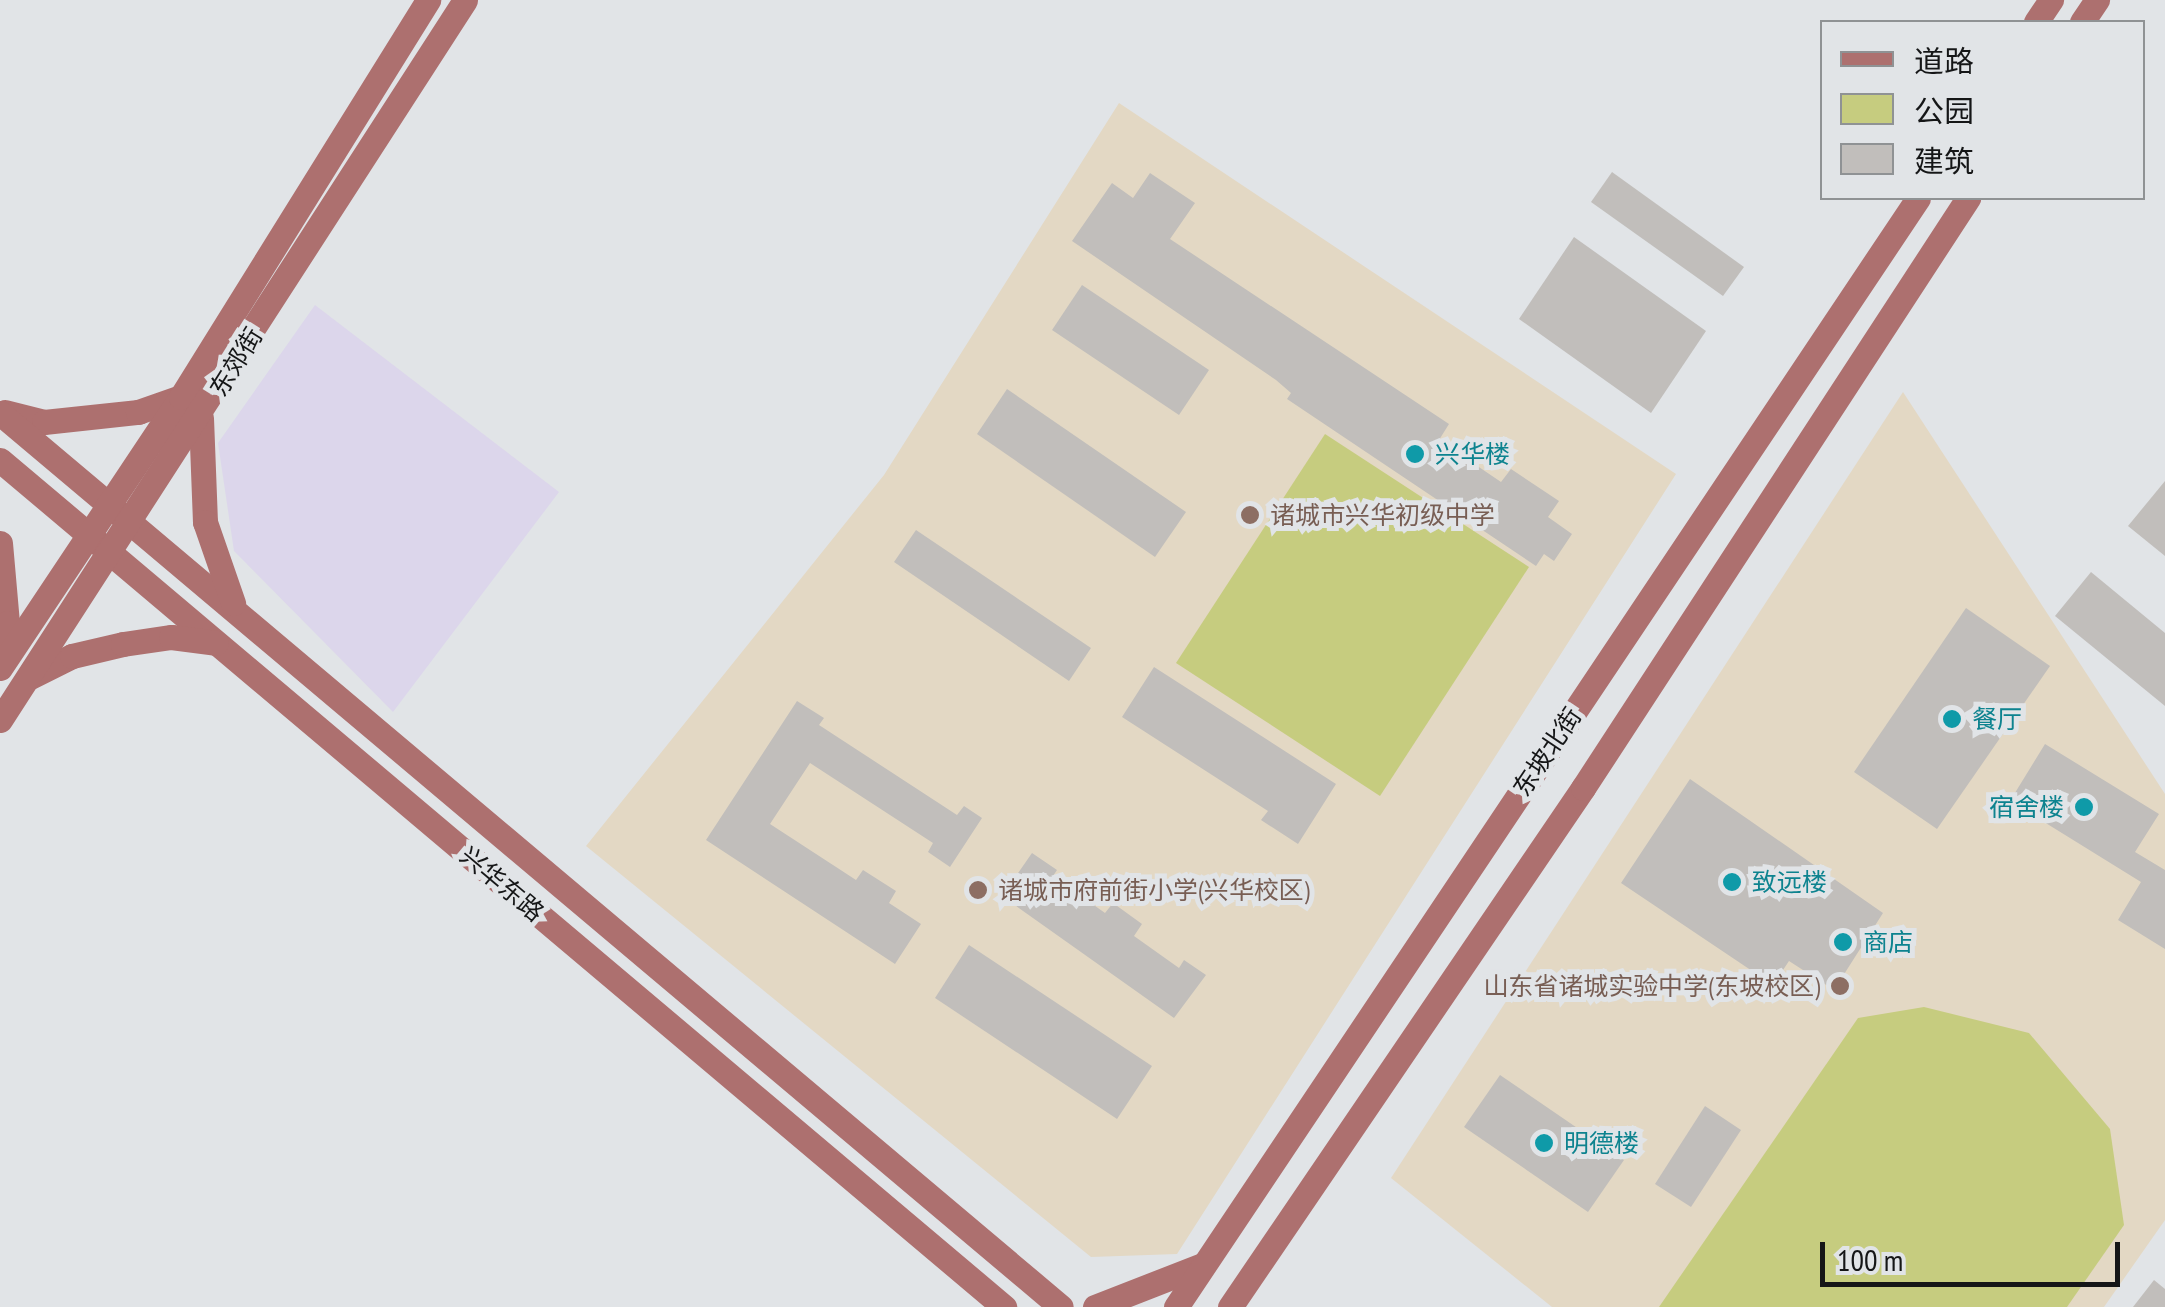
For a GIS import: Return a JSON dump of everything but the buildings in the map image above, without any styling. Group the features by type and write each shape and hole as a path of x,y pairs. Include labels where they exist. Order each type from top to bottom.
{"main road":[{"name":"东郊街","path":"0,667 181,397 428,0"},
{"name":"东郊街","path":"0,720 201,418 465,0"},
{"name":"东坡北街","path":"1176,1307 1917,200"},
{"name":"东坡北街","path":"1236,1302 1584,788 1967,200"},
{"path":"0,412 44,422 138,412 181,397"},
{"path":"0,412 1062,1307"},
{"path":"201,418 205,522 235,608"},
{"name":"兴华东路","path":"0,460 1004,1307"},
{"path":"0,543 7,624 0,667"},
{"path":"26,679 72,656 123,644 171,637 216,643"},
{"path":"1095,1307 1206,1262"}],"shaded area":[{"path":"1119,103 1676,474 1177,1254 1091,1257 586,846 884,475"},
{"path":"315,305 559,492 393,712 234,551 218,443"},
{"name":"山东省诸城实验中学(东坡校区)","path":"1903,392 2165,794 2165,1220 2104,1307 1552,1307 1391,1178"}],"green space":[{"path":"1325,434 1529,567 1380,796 1176,663"},
{"path":"1924,1007 2029,1033 2110,1129 2124,1225 2067,1307 1659,1307 1858,1018"}],"place":[{"name":"兴华楼","path":"1415,454"},
{"name":"诸城市兴华初级中学","path":"1250,515"},
{"name":"餐厅","path":"1952,719"},
{"name":"宿舍楼","path":"2084,807"},
{"name":"致远楼","path":"1732,882"},
{"name":"诸城市府前街小学(兴华校区)","path":"978,890"},
{"name":"商店","path":"1843,942"},
{"name":"山东省诸城实验中学(东坡校区)","path":"1840,986"},
{"name":"明德楼","path":"1544,1143"}]}
